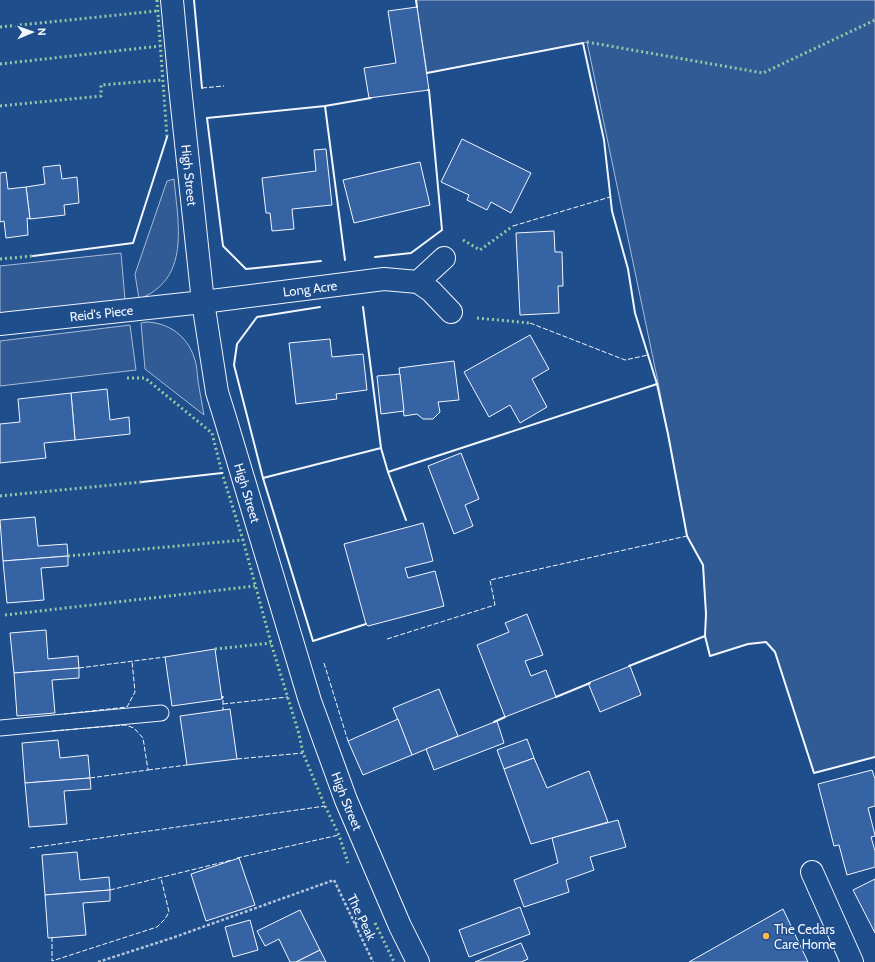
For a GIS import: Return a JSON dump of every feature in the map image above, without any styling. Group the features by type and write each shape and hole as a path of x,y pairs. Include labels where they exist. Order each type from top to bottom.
{"street":[{"name":"High Street","path":"172,0 203,302 217,392 310,701 346,800 400,926 418,962"},
{"path":"444,258 418,282 431,291 451,312"},
{"name":"Long Acre","path":"203,302 384,279 418,282"},
{"name":"Reid's Piece","path":"0,324 203,302"},
{"path":"812,872 852,962"}],"lane":[{"path":"0,728 161,713"}],"path":[{"name":"The Peak","path":"98,962 172,938 334,880 373,962"}],"shaded area":[{"path":"416,0 875,0 875,757 814,773 775,652 766,642 748,644 710,656 705,636 706,614 703,565 687,536 658,382 587,42 427,73"},
{"path":"174,179 178,214 178,248 174,264 167,278 156,290 139,299 135,274 167,181"},
{"path":"121,253 125,300 0,313 0,266"},
{"path":"147,322 170,328 187,343 196,363 204,415 145,369 141,323"},
{"path":"130,325 136,370 0,386 0,341"}],"building":[{"path":"417,7 429,90 369,98 364,68 396,63 388,11"},
{"path":"462,139 531,173 511,213 491,202 487,210 467,200 469,195 441,182"},
{"path":"326,149 332,205 292,209 294,229 272,231 270,213 266,213 262,178 316,171 314,150"},
{"path":"420,162 430,205 354,223 343,180"},
{"path":"60,165 62,179 77,177 79,203 64,205 65,215 30,219 26,187 45,184 43,167"},
{"path":"6,172 8,189 26,187 30,219 27,218 28,235 6,238 4,221 0,222 0,173"},
{"path":"554,231 555,252 562,252 563,286 558,286 559,313 520,315 516,233"},
{"path":"530,335 549,369 532,379 547,407 520,423 510,405 489,417 464,372"},
{"path":"330,339 332,357 363,354 367,390 336,394 337,399 296,404 289,343"},
{"path":"454,361 459,400 438,402 440,412 433,419 423,419 417,414 404,416 399,368"},
{"path":"400,374 404,411 381,414 377,376"},
{"path":"107,389 110,420 129,417 130,434 75,440 71,393"},
{"path":"71,393 75,440 44,443 46,458 0,463 0,424 20,422 18,399"},
{"path":"461,453 479,499 465,505 473,526 454,534 428,466"},
{"path":"35,517 38,546 67,544 68,556 3,561 0,520"},
{"path":"423,523 433,561 405,568 408,578 435,571 444,606 368,626 366,624 344,544"},
{"path":"68,556 68,566 41,568 44,600 7,603 3,561"},
{"path":"527,614 543,655 525,661 531,676 546,670 556,697 505,717 477,645 509,632 505,623"},
{"path":"46,630 48,659 78,656 79,668 14,673 10,633"},
{"path":"215,649 222,699 172,706 165,657"},
{"path":"630,666 641,695 600,712 588,683"},
{"path":"79,668 79,678 52,680 55,713 17,716 14,673"},
{"path":"439,689 458,736 412,755 393,708"},
{"path":"230,709 237,759 187,765 180,716"},
{"path":"398,719 412,755 363,775 348,741"},
{"path":"497,721 504,743 434,770 426,749"},
{"path":"527,739 534,758 504,769 497,750"},
{"path":"58,740 60,758 88,755 90,778 25,783 22,743"},
{"path":"534,758 547,788 589,771 608,822 531,844 504,769"},
{"path":"872,770 875,779 875,806 868,808 875,835 871,837 875,851 875,867 847,875 839,845 834,846 818,784"},
{"path":"90,778 91,789 64,791 67,824 29,827 25,783"},
{"path":"618,820 626,847 590,857 594,870 566,880 569,892 524,907 514,880 558,863 552,838"},
{"path":"77,852 80,880 109,877 110,890 45,895 42,855"},
{"path":"239,858 255,905 206,921 191,874"},
{"path":"875,879 875,933 853,890"},
{"path":"110,890 110,901 83,903 86,935 48,938 45,895"},
{"path":"520,907 530,934 469,957 459,930"},
{"name":"The Cedars Care Home","path":"783,909 808,962 689,962"},
{"path":"300,910 320,950 296,962 290,962 279,939 265,946 257,931"},
{"path":"250,920 258,950 233,957 225,927"},
{"path":"521,943 528,959 521,962 475,962"},
{"path":"320,950 326,962 296,962"}],"hedge":[{"path":"157,0 167,137"},
{"path":"0,27 157,11"},
{"path":"587,42 763,73 875,20"},
{"path":"0,64 160,46"},
{"path":"0,106 101,96 101,85 162,80"},
{"path":"463,240 480,250 513,226"},
{"path":"0,259 33,256"},
{"path":"477,318 530,323"},
{"path":"127,378 145,378 212,433 271,643 299,734 303,753 339,835 348,863"},
{"path":"0,496 142,482"},
{"path":"68,556 243,540"},
{"path":"5,615 255,586"},
{"path":"215,649 271,643"},
{"path":"375,923 394,962"}],"fence":[{"path":"202,88 224,86"},
{"path":"513,226 610,197"},
{"path":"530,323 625,360 648,355"},
{"path":"387,639 495,605 490,580 687,536"},
{"path":"79,668 165,657"},
{"path":"64,714 127,707 135,692 132,661"},
{"path":"324,663 348,741"},
{"path":"222,699 223,696 223,710"},
{"path":"223,704 288,697"},
{"path":"52,731 125,725 134,728 143,738 148,770 90,778"},
{"path":"237,759 303,753"},
{"path":"148,770 187,765"},
{"path":"30,848 325,806"},
{"path":"237,858 339,835"},
{"path":"110,890 232,860"},
{"path":"52,937 52,961 157,927 165,919 169,912 161,878"}],"wall":[{"path":"194,0 202,88"},
{"path":"416,0 417,7"},
{"path":"427,73 583,43 604,140 612,211 628,269 635,313 657,384 687,536 703,565 706,614 705,636 710,656 748,644 766,642 775,652 814,773 875,757"},
{"path":"375,257 411,253 442,230 428,90"},
{"path":"321,261 246,269 223,246 207,118 325,106 371,98"},
{"path":"325,106 345,260"},
{"path":"33,256 133,243 167,137"},
{"path":"320,307 257,317 237,344 234,365 263,478 313,641 366,624"},
{"path":"363,307 381,448"},
{"path":"388,472 657,384"},
{"path":"263,478 381,448 388,472 406,520"},
{"path":"142,482 222,473"},
{"path":"629,666 705,636"},
{"path":"556,697 590,683"},
{"path":"494,722 505,717"}],"place":[{"name":"The Cedars Care Home","path":"766,936"}]}
